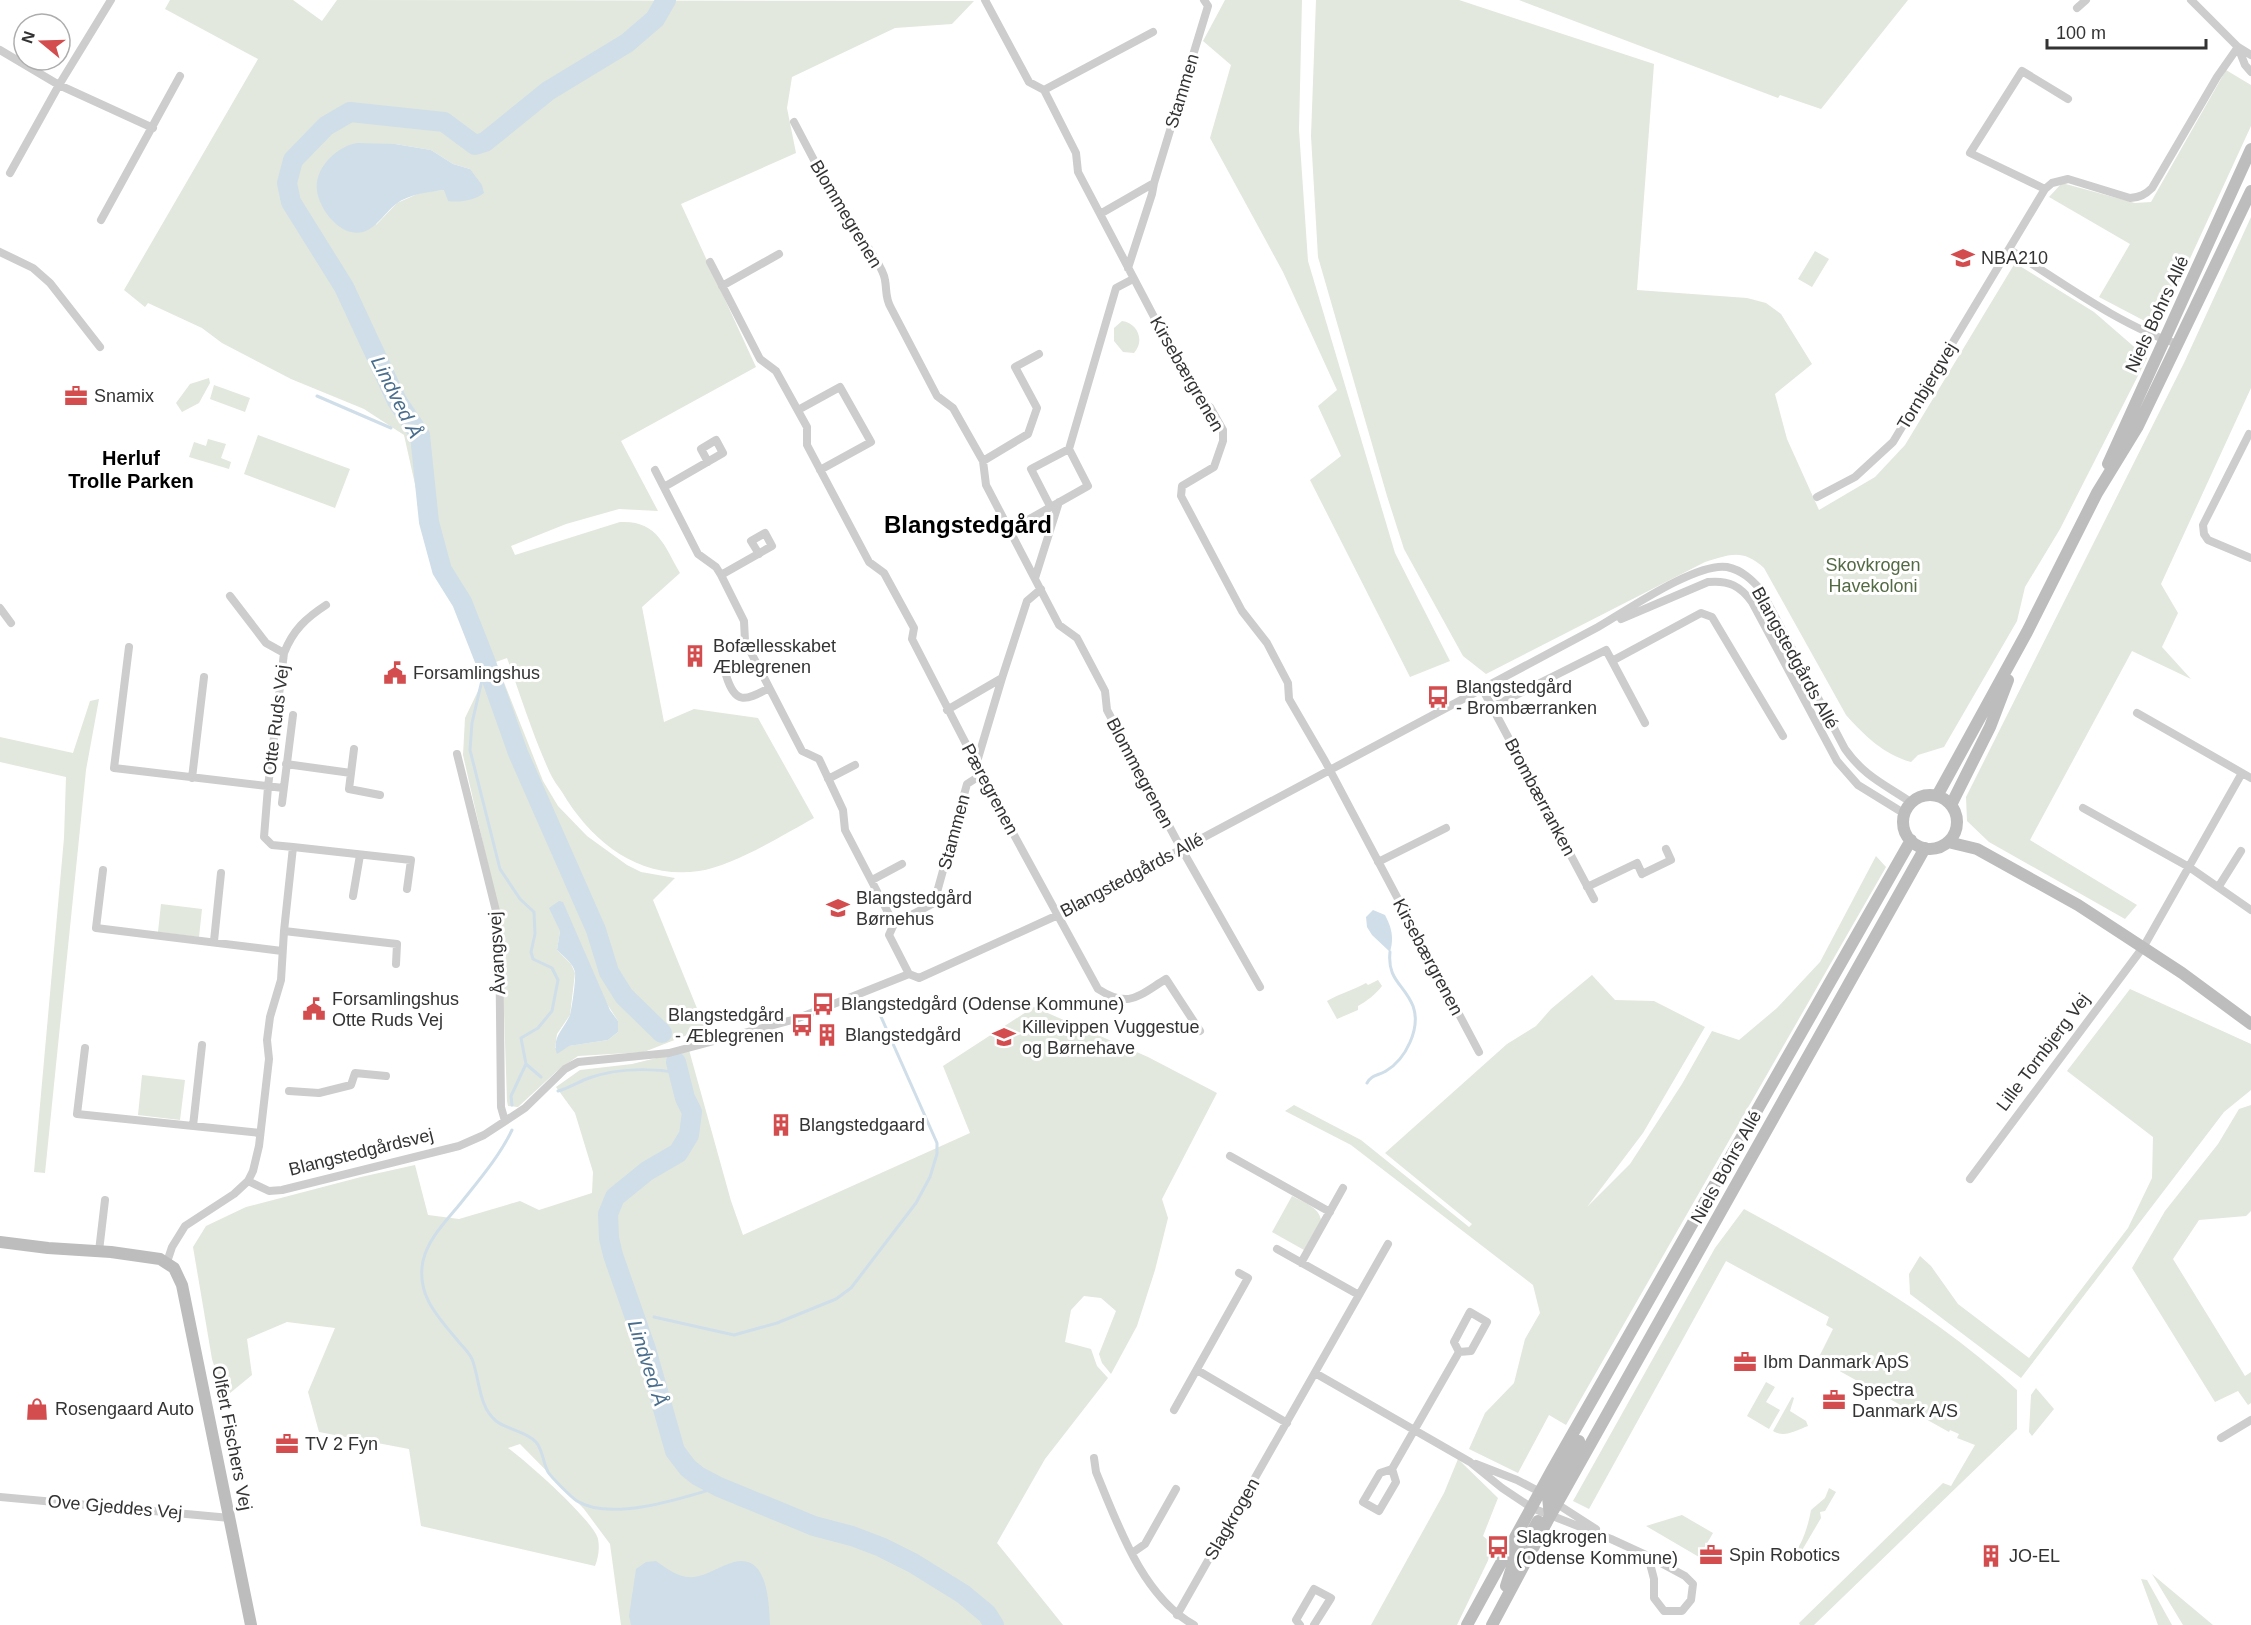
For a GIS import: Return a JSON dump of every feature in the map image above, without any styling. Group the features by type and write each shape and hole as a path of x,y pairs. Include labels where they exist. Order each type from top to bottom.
{"street":[{"path":"10,173 59,85 111,0"},
{"name":"Kirsebærgrenen","path":"985,0 1029,82 1044,90 1077,153 1078,172 1133,279 1196,395 1210,407 1223,430 1223,441 1214,467 1182,486 1181,496 1242,611 1263,636 1288,683 1289,699 1479,1052"},
{"name":"Stammen","path":"1128,268 1208,6 1204,0"},
{"path":"2077,9 2085,0"},
{"path":"2191,0 2238,47 2251,55"},
{"path":"1044,90 1153,32"},
{"path":"2238,47 2245,65 2251,72"},
{"path":"2068,99 2022,71 1970,153 2045,189 2052,183 2068,179 2130,198 2145,194 2152,188 2217,77 2238,47"},
{"path":"0,50 59,85 153,128"},
{"path":"101,220 180,76"},
{"name":"Blommegrenen","path":"794,122 845,219 858,231 885,279 886,300 937,396 953,408 983,461 986,485 1059,625 1077,638 1105,691 1107,710 1260,987"},
{"name":"Niels Bohrs Allé","path":"1937,796 2027,632 2097,493 2138,426 2251,149"},
{"path":"1100,214 1154,183"},
{"name":"Tornbjergvej","path":"1817,498 1855,477 1893,442 2045,189"},
{"name":"Niels Bohrs Allé","path":"2172,342 2251,191"},
{"path":"2010,250 2118,316 2172,342"},
{"path":"0,252 33,268 50,283 99,347"},
{"path":"722,286 779,254"},
{"name":"Pæregrenen","path":"710,262 760,359 776,371 798,410 807,427 807,445 869,562 884,573 905,611 914,628 912,639 947,710 1098,989 1123,1001 1135,998 1166,979 1200,1031"},
{"path":"1010,530 1089,486 1069,449 1116,288 1133,279"},
{"path":"983,461 1028,434 1037,408 1015,367 1039,354"},
{"path":"798,410 840,387 871,442 820,470"},
{"path":"2249,434 2203,525 2204,534 2208,540 2251,558"},
{"path":"1035,578 1054,504 1031,470 1069,449"},
{"path":"664,487 708,462"},
{"path":"655,470 698,554 716,567 721,575 744,621 745,641 802,751 819,759 843,810 845,830 894,924 889,935 909,975"},
{"path":"721,575 759,554"},
{"name":"Blangstedgårds Allé","path":"642,1056 669,1053 796,1019 909,975 919,978 1058,915 1701,570 1728,567 1750,578 1761,590 1845,749 1856,765 1867,775 1912,803"},
{"name":"Blangstedgårds Allé","path":"1598,627 1708,582 1722,581 1732,584 1743,591 1752,602 1837,761 1858,785 1905,814"},
{"path":"976,765 1027,601 1041,589"},
{"name":"Otte Ruds Vej","path":"230,596 266,643 284,652"},
{"name":"Otte Ruds Vej","path":"326,605 298,626 284,652 264,837 272,845 411,860 407,889"},
{"path":"0,608 11,623"},
{"path":"1612,661 1701,613 1713,617 1783,736"},
{"name":"Niels Bohrs Allé","path":"1951,805 1990,727 2027,632"},
{"name":"Otte Ruds Vej","path":"129,647 114,768 283,788"},
{"path":"1492,707 1606,650 1645,723"},
{"path":"726,675 732,692 742,698 750,699 769,688"},
{"path":"192,778 204,677"},
{"path":"947,710 1002,678"},
{"name":"Brombærranken","path":"1482,688 1594,899"},
{"path":"2138,713 2251,778"},
{"name":"Otte Ruds Vej","path":"282,803 292,715"},
{"path":"354,749 349,789 380,795"},
{"name":"Åvangsvej","path":"457,754 499,923 501,1107 505,1121"},
{"name":"Otte Ruds Vej","path":"286,764 351,773"},
{"path":"828,779 855,765"},
{"name":"Lille Tornbjerg Vej","path":"1970,1179 2144,946 2242,773"},
{"name":"Stammen","path":"894,924 934,903 967,784 981,775"},
{"path":"1923,796 1937,796 1951,805 1956,816 1956,828 1948,842 1937,848 1925,848 1911,840 1904,828 1905,814 1912,803 1923,796"},
{"path":"2083,808 2189,867 2251,910"},
{"path":"1378,862 1446,828"},
{"path":"1956,828 1977,849"},
{"name":"Niels Bohrs Allé","path":"1467,1625 1541,1512 1601,1385 1911,840"},
{"path":"1948,842 1977,849 2078,905 2144,946 2251,1024"},
{"path":"0,1242 137,1255 167,1262 177,1238 185,1227 225,1201 248,1181 257,1159 261,1133 269,1059 267,1040 270,1017 281,980 293,847"},
{"name":"Niels Bohrs Allé","path":"1493,1623 1549,1497 1925,848"},
{"path":"1587,887 1637,863 1642,874 1671,860 1666,849"},
{"path":"2219,886 2241,851"},
{"path":"353,896 360,855"},
{"path":"872,880 902,864"},
{"path":"103,870 96,928 282,951"},
{"path":"214,941 221,873"},
{"path":"284,931 397,944 396,964"},
{"path":"193,1126 202,1045"},
{"path":"85,1048 77,1114 261,1133"},
{"name":"Blangstedgårdsvej","path":"248,1181 269,1191 282,1190 459,1146 476,1140 525,1108 560,1074 578,1062 611,1057 642,1056"},
{"path":"289,1091 319,1094 351,1085 355,1073 386,1076"},
{"path":"1230,1155 1330,1212"},
{"path":"1301,1263 1343,1188"},
{"path":"99,1251 105,1200"},
{"name":"Slagkrogen","path":"1178,1616 1388,1244"},
{"path":"1277,1250 1359,1295"},
{"name":"Olfert Fischers Vej","path":"167,1262 178,1273 183,1285 251,1625"},
{"path":"1174,1410 1248,1278 1239,1273"},
{"path":"1470,1312 1487,1322 1471,1351 1459,1352 1454,1342 1470,1312"},
{"path":"1392,1469 1396,1482 1379,1511 1363,1502 1380,1473 1392,1469 1459,1352"},
{"path":"1197,1370 1287,1423"},
{"path":"1315,1372 1470,1462 1502,1488 1541,1512 1611,1539 1648,1556 1685,1576 1693,1584 1690,1600 1682,1611 1664,1611 1654,1598 1654,1579 1648,1556"},
{"path":"2222,1438 2251,1420"},
{"path":"1094,1458 1096,1472 1132,1553 1162,1600 1178,1616 1194,1625"},
{"path":"1470,1462 1502,1473 1549,1497 1611,1539"},
{"path":"1132,1553 1145,1544 1176,1489"},
{"name":"Ove Gjeddes Vej","path":"0,1497 230,1518"},
{"path":"1300,1625 1296,1620 1314,1589 1331,1598 1314,1625"}],"green space":[{"path":"170,0 293,0 322,21 337,0 974,1 952,24 895,28 792,77 787,108 796,153 681,204 756,367 621,441 658,511 619,509 566,524 511,546 515,555 620,522 643,525 658,536 680,573 642,607 664,722 694,709 758,718 814,818 758,849 712,868 677,872 636,863 602,841 574,810 553,778 544,759 507,658 496,662 543,781 558,806 587,836 627,865 641,872 675,878 653,900 705,1028 644,1052 578,1056 557,1071 518,1107 508,1106 507,1101 501,922 463,755 465,718 491,664 454,576 431,556 404,435 364,409 291,379 222,343 202,328 148,303 145,307 124,290 258,59 165,9","holes":["395,144 431,150 453,164 470,169 444,190 422,192 397,203 376,225","560,931 618,1021 618,1032 608,1040 555,1048 557,1034 570,1015 575,973 571,964 557,950"]},
{"path":"1225,0 1302,0 1299,130 1308,261 1395,553 1450,661 1410,677 1310,480 1341,456 1318,406 1337,390 1283,272 1210,138 1231,65 1203,41"},
{"name":"Skovkrogen Havekoloni","path":"1316,0 1459,0 1654,64 1637,290 1747,298 1766,303 1781,314 1812,364 1775,394 1787,439 1819,510 1875,477 1905,445 2015,263 2094,312 2147,358 2060,529 2025,587 2017,621 1944,747 1918,755 1911,762 1883,749 1860,730 1846,715 1764,568 1742,555 1705,562 1486,674 1463,656 1404,549 1318,257 1311,136"},
{"path":"1519,0 1908,0 1821,109 1780,95 1778,98"},
{"path":"2226,70 2251,85 2251,126 2158,328 2099,297 2130,244 2049,197 2062,183 2135,203 2151,202"},
{"path":"2251,217 2251,388 2161,584 2178,613 2162,647 2191,679 2132,651 2030,840 2137,905 2125,919 1989,842 1967,821 1966,797 2184,363"},
{"path":"1815,251 1829,259 1812,287 1798,279"},
{"path":"1122,321 1132,325 1138,333 1139,343 1134,353 1123,352 1114,341 1114,328"},
{"path":"209,378 210,383 199,403 182,412 176,403 190,384"},
{"path":"214,385 250,398 245,412 210,399"},
{"path":"258,435 350,469 335,508 244,474"},
{"path":"208,439 226,444 221,458 231,462 229,469 189,457 194,442 206,446"},
{"path":"99,699 86,770 45,1173 34,1172 64,838 66,777 0,762 0,737 73,753 90,701"},
{"path":"1876,856 1886,867 1566,1425 1549,1415 1518,1473 1469,1449 1485,1413 1514,1383 1525,1339 1540,1313 1533,1285 1351,1145 1285,1111 1294,1105 1361,1140 1469,1227 1472,1224 1385,1153 1507,1044 1536,1026 1551,1009 1592,975 1615,1000 1654,1001 1705,1027 1643,1133 1587,1207 1630,1164 1682,1084 1712,1031 1739,1040 1777,1008 1820,962"},
{"path":"161,904 202,909 199,937 158,932"},
{"path":"1378,980 1382,986 1377,992 1358,1006 1358,1010 1337,1019 1327,1001"},
{"path":"2130,989 2251,1044 2251,1090 2224,1112 2021,1378 1910,1294 1909,1274 1920,1256 1931,1266 1958,1304 2029,1358 2128,1228 2152,1178 2153,1137 2067,1071"},
{"path":"1034,1007 1148,1057 1217,1093 1162,1199 1168,1218 1155,1270 1137,1326 1111,1374 1102,1363 1099,1354 1116,1311 1101,1298 1084,1296 1071,1310 1065,1342 1091,1349 1097,1366 1108,1378 1045,1459 997,1543 1063,1625 621,1625 610,1544 584,1509 520,1444 508,1448 558,1491 594,1530 599,1546 595,1566 421,1526 409,1449 319,1432 308,1392 335,1328 287,1322 247,1339 252,1375 224,1398 212,1359 193,1247 206,1226 246,1207 415,1165 428,1215 459,1219 520,1201 539,1210 592,1193 593,1172 575,1113 556,1087 580,1070 632,1064 689,1050 731,1201 743,1235 970,1133 943,1066"},
{"path":"142,1075 185,1080 180,1120 138,1115"},
{"path":"2251,1105 2251,1211 2246,1216 2199,1220 2173,1259 2245,1376 2251,1372 2251,1403 2248,1405 2238,1391 2215,1402 2132,1268 2165,1211 2218,1144 2239,1109"},
{"path":"1292,1196 1314,1208 1320,1215 1321,1220 1304,1250 1272,1232"},
{"path":"1744,1209 1851,1269 1921,1314 1955,1338 2017,1390 2017,1429 1814,1625 1800,1625 1799,1623 1943,1483 1951,1486 1975,1445 1957,1438 1959,1434 1950,1430 1949,1432 1818,1359 1833,1329 1826,1325 1829,1317 1726,1261 1589,1509 1573,1501 1715,1248"},
{"path":"1766,1382 1775,1387 1766,1402 1780,1410 1769,1429 1747,1416"},
{"path":"2036,1388 2054,1409 2032,1436 2029,1432 2031,1395"},
{"path":"1792,1397 1794,1398 1790,1411 1806,1421 1808,1426 1790,1433 1777,1433 1773,1431"},
{"path":"1458,1459 1498,1498 1483,1536 1495,1546 1457,1625 1371,1625 1444,1493"},
{"path":"1829,1488 1836,1492 1825,1511 1820,1512 1821,1518 1794,1564 1790,1559 1804,1536 1811,1510 1825,1498"},
{"path":"1682,1515 1713,1533 1699,1557 1646,1526"},
{"path":"2152,1574 2213,1625 2183,1625"},
{"path":"2141,1579 2147,1580 2172,1625 2158,1625"}],"shaded area":[{"path":"357,143 395,144 431,150 453,164 470,169 482,185 484,193 472,199 457,202 448,201 444,190 419,194 396,204 371,228 358,233 351,232 338,225 326,213 319,197 317,182 322,168 331,156"},
{"path":"559,901 563,902 610,1010 618,1021 618,1032 608,1040 569,1046 557,1054 557,1038 571,1011 575,976 568,960 557,950 560,931 549,908"},
{"path":"1373,910 1385,915 1389,924 1392,933 1390,952 1367,927 1366,917"},
{"path":"656,1561 674,1573 689,1577 704,1574 734,1562 745,1561 754,1565 760,1572 767,1593 770,1625 631,1625 629,1616 636,1569 646,1562"}],"waterway":[{"name":"Lindved Å","path":"662,1033 624,996 609,972 596,930 518,753 462,602 442,570 429,522 420,435 397,401 344,287 291,202 287,183 293,160 326,126 350,112 444,122 475,145 485,142 548,91 627,43 655,19 666,0"},
{"path":"317,396 391,428"},
{"name":"Lindved Å","path":"486,663 472,723 470,750 500,869 520,899 534,912 535,934 531,952 533,959 552,968 558,980 552,1011 538,1028 521,1038 526,1064 541,1077"},
{"path":"1367,1083 1400,1059 1410,1042 1415,1024 1413,1006 1391,969 1390,952"},
{"path":"654,1317 734,1335 777,1323 836,1299 851,1288 916,1203 930,1177 937,1154 937,1143 878,1010"},
{"name":"Lindved Å","path":"676,1062 685,1098 692,1112 689,1135 678,1153 647,1171 615,1197 608,1214 609,1238 613,1255 646,1349 675,1451 688,1468 719,1487 814,1526 852,1536 881,1547 913,1563 963,1594 987,1614 994,1625"},
{"path":"512,1105 511,1096 526,1064"},
{"name":"Lindved Å","path":"558,1091 611,1072 657,1070 680,1073"},
{"path":"512,1130 488,1168 433,1238 425,1253 422,1273 430,1305 472,1359 480,1392 490,1415 506,1427 532,1438 540,1449 550,1475 574,1499 591,1507 627,1509 647,1506 719,1487"}],"place":[{"name":"NBA210","path":"1963,258"},
{"name":"Snamix","path":"76,396"},
{"name":"Bofællesskabet Æblegrenen","path":"695,656"},
{"name":"Forsamlingshus","path":"395,673"},
{"name":"Blangstedgård - Brombærranken","path":"1438,697"},
{"name":"Blangstedgård Børnehus","path":"838,908"},
{"name":"Blangstedgård (Odense Kommune)","path":"823,1004"},
{"name":"Forsamlingshus Otte Ruds Vej","path":"314,1009"},
{"name":"Blangstedgård - Æblegrenen","path":"802,1025"},
{"name":"Blangstedgård","path":"827,1035"},
{"name":"Killevippen Vuggestue og Børnehave","path":"1004,1037"},
{"name":"Blangstedgaard","path":"781,1125"},
{"name":"Ibm Danmark ApS","path":"1745,1362"},
{"name":"Spectra Danmark A/S","path":"1834,1400"},
{"name":"Rosengaard Auto","path":"37,1409"},
{"name":"TV 2 Fyn","path":"287,1444"},
{"name":"Slagkrogen (Odense Kommune)","path":"1498,1547"},
{"name":"Spin Robotics","path":"1711,1555"},
{"name":"JO-EL","path":"1991,1556"}],"district":[{"name":"Herluf Trolle Parken","path":"131,470"},
{"name":"Blangstedgård","path":"968,525"}]}
